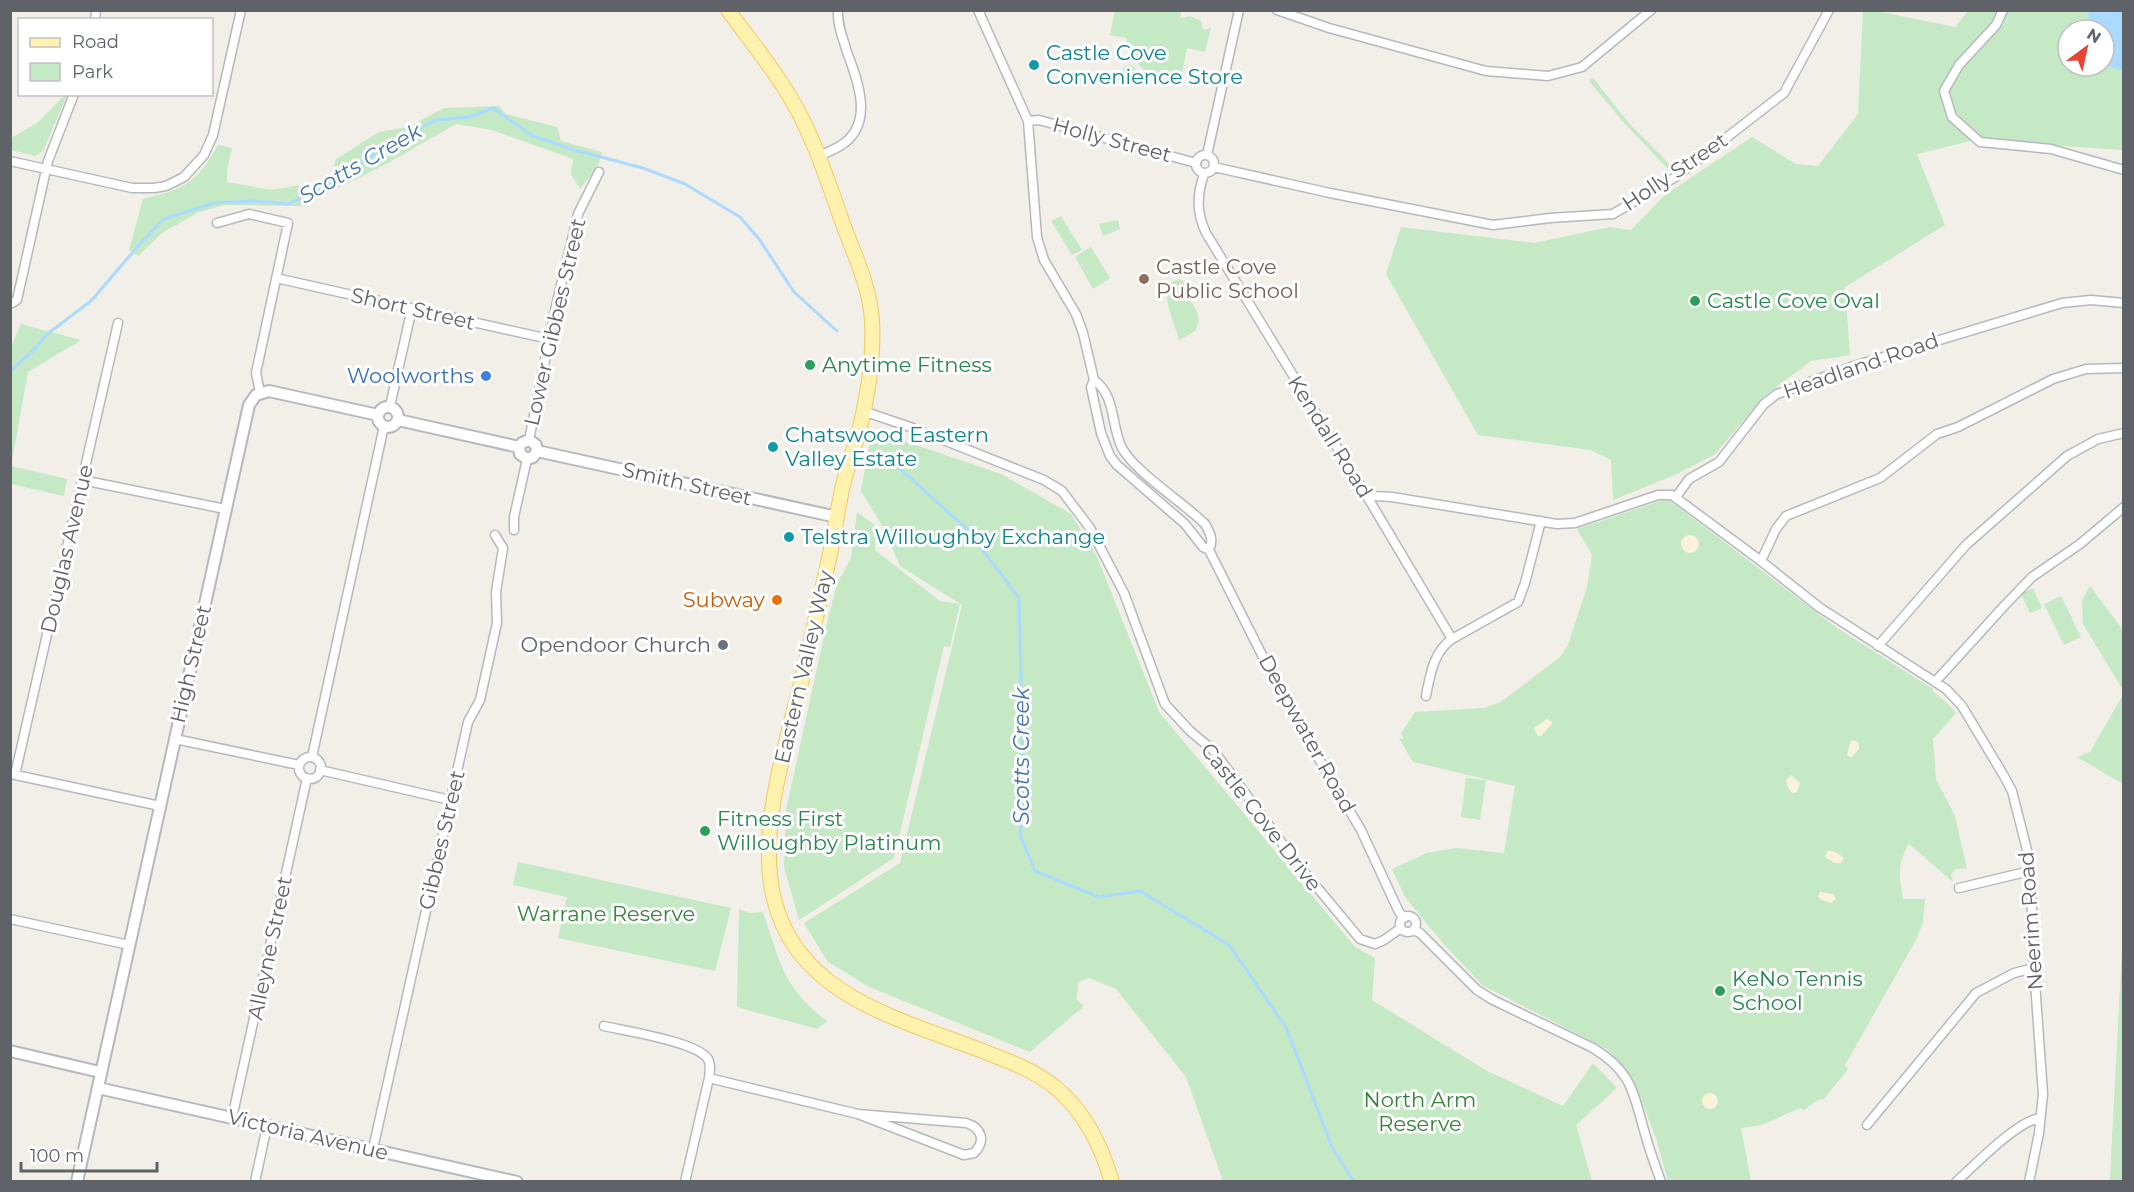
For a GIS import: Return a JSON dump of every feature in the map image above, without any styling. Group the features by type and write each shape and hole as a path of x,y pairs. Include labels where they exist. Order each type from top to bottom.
{"main road":[{"name":"Eastern Valley Way","path":"728,10 786,92 804,123 819,156 867,290 872,315 870,376 863,411 843,486 770,821 769,869 774,900 796,947 807,962 829,982 856,1000 893,1017 1016,1064 1042,1077 1056,1088 1093,1131 1102,1149 1112,1182"}],"street":[{"path":"10,161 142,189 176,182 184,177 204,155 213,135 241,10"},
{"path":"819,156 842,146 856,129 860,117 860,91 839,25 838,10"},
{"name":"Deepwater Road","path":"978,10 1028,120 1037,237 1044,260 1076,314 1083,333 1094,380 1091,387 1101,433 1110,456 1128,475 1185,524 1203,547 1209,550 1272,672 1361,830 1399,912 1404,918"},
{"path":"1207,155 1239,10"},
{"path":"1277,10 1486,71 1548,76 1582,68 1651,10"},
{"name":"Holly Street","path":"1214,167 1330,193 1493,225 1613,214 1677,176 1784,93 1829,10"},
{"path":"2003,10 1996,25 1959,65 1944,91 1952,117 1980,142 2051,149 2124,170"},
{"path":"10,304 18,300 46,169 73,96"},
{"name":"Holly Street","path":"1028,120 1039,120 1196,163"},
{"path":"1207,155 1214,161 1214,167 1204,174 1197,169 1196,163 1198,157 1207,155"},
{"name":"Lower Gibbes Street","path":"529,440 549,339 578,214 600,172"},
{"name":"Kendall Road","path":"1204,174 1198,206 1199,219 1206,233 1452,639"},
{"path":"217,223 249,214 288,223 256,373 260,392 276,392 378,415"},
{"name":"Short Street","path":"276,279 549,339"},
{"name":"Headland Road","path":"1676,497 1689,479 1719,462 1764,404 1777,394 1857,364 2062,303 2091,300 2124,303"},
{"path":"390,406 412,308"},
{"name":"Douglas Avenue","path":"13,775 118,323"},
{"path":"1761,561 1776,529 1786,516 1880,478 1937,434 1958,427 2053,379 2086,369 2124,368"},
{"name":"Deepwater Road","path":"1094,380 1102,385 1122,448 1132,461 1205,524 1211,535 1212,544 1209,550"},
{"name":"High Street","path":"77,1182 249,405 260,392"},
{"path":"390,406 381,409 378,415 379,422 391,427 398,420"},
{"path":"390,406 397,411 398,420"},
{"name":"Castle Cove Drive","path":"863,411 913,428 1044,480 1062,491 1090,528 1124,593 1165,704 1190,731 1214,751 1296,862 1360,939 1375,944 1401,928"},
{"path":"398,420 519,447"},
{"path":"312,757 384,426"},
{"path":"1878,646 1961,550 2067,456 2098,439 2124,433"},
{"path":"519,447 529,440 536,444 537,451 533,457 527,459"},
{"path":"519,447 522,456 527,459"},
{"name":"Smith Street","path":"537,451 837,517"},
{"path":"514,530 514,517 527,459"},
{"path":"82,480 225,509"},
{"path":"1362,489 1374,496 1402,498 1566,524 1658,495 1667,494 1676,497"},
{"name":"Neerim Road","path":"1676,497 1819,607 1946,689 1962,706 2012,791 2030,871 2043,1094 2030,1182"},
{"path":"1935,682 2032,577 2080,544 2124,507"},
{"path":"1426,696 1431,672 1444,645 1518,602 1540,521"},
{"name":"Gibbes Street","path":"373,1149 468,722 480,700 497,623 496,592 503,548 495,535"},
{"path":"175,739 299,765"},
{"path":"312,757 318,760 320,770 317,776 307,778 300,772 299,765 303,760 312,757"},
{"path":"320,770 450,800"},
{"path":"13,775 160,806"},
{"name":"Alleyne Street","path":"232,1118 307,778"},
{"path":"1959,888 2030,871"},
{"path":"1413,930 1416,924 1414,920 1408,916 1404,918 1400,924 1401,928 1407,932 1413,930 1420,933 1477,990 1593,1048 1613,1063 1627,1078 1634,1092 1661,1182"},
{"path":"10,919 129,945"},
{"path":"1867,1125 1976,993 2014,973 2034,968"},
{"path":"604,1026 689,1046 703,1054 709,1061 709,1078 685,1182"},
{"path":"10,1051 100,1072"},
{"path":"709,1078 858,1114 964,1155 974,1153 981,1144 979,1131 966,1123 858,1114"},
{"name":"Victoria Avenue","path":"98,1088 517,1182"},
{"path":"1956,1182 2017,1129 2028,1121 2040,1118"},
{"path":"255,1182 267,1126"}],"green space":[{"path":"1115,11 1181,11 1180,18 1190,16 1201,21 1203,30 1211,28 1205,52 1187,48 1180,82 1158,76 1151,77 1132,55 1126,38 1110,35"},
{"path":"1863,11 1876,11 1955,27 1968,11 2088,11 2088,18 2056,18 2056,78 2116,78 2116,69 2123,71 2123,150 1974,140 1917,154 1945,225 1845,287 1850,355 1811,361 1765,396 1714,455 1677,474 1613,500 1611,460 1591,450 1478,435 1386,274 1401,227 1534,243 1610,227 1631,230 1665,195 1752,137 1796,164 1818,166 1858,114"},
{"path":"1129,65 1134,67 1136,72 1134,77 1129,79 1124,77 1122,72 1124,67"},
{"path":"1593,78 1628,122 1673,168 1669,170 1625,124 1589,81"},
{"path":"67,96 43,151 35,156 11,150 11,138 37,123"},
{"path":"499,106 506,114 557,127 561,141 602,152 598,166 580,189 571,174 573,159 492,130 456,124 388,163 302,206 225,205 199,212 162,233 138,256 129,250 143,199 169,192 188,182 203,168 218,145 232,148 227,182 271,190 326,181 331,178 336,159 379,132 408,127 444,108"},
{"path":"1061,216 1082,250 1072,255 1051,221"},
{"path":"1118,220 1120,229 1103,236 1099,224"},
{"path":"1091,247 1110,278 1093,289 1075,257"},
{"path":"1179,279 1188,283 1192,290 1188,298 1196,310 1198,321 1195,331 1179,340 1168,305 1166,284"},
{"path":"21,324 81,340 28,372 11,466 11,347"},
{"name":"North Arm Reserve","path":"872,430 1001,474 1071,514 1097,557 1159,712 1355,947 1375,958 1372,1000 1487,1071 1563,1106 1593,1063 1617,1088 1576,1125 1592,1181 1223,1181 1186,1077 1116,989 1089,978 1079,982 1076,999 1084,1006 1030,1052 867,986 827,961 804,923 900,863 962,605 900,566 883,527 861,491"},
{"path":"11,466 67,479 64,496 11,484"},
{"path":"1669,500 1837,628 1933,689 1932,691 1956,713 1933,739 1936,779 1955,816 1967,869 1954,871 1951,875 1953,882 1908,845 1900,871 1903,899 1925,899 1923,922 1917,938 1845,1065 1848,1069 1824,1099 1818,1100 1804,1110 1800,1108 1762,1125 1741,1128 1751,1181 1668,1181 1656,1138 1633,1079 1607,1049 1482,985 1405,897 1392,869 1427,853 1457,848 1504,853 1515,786 1413,762 1399,738 1403,739 1401,733 1415,712 1484,708 1501,702 1560,657 1568,645 1587,587 1592,555 1577,529"},
{"path":"857,512 876,526 875,550 940,601 960,604 950,647 944,646 894,858 799,920 784,867 786,810 837,584 851,558"},
{"path":"2090,586 2123,630 2123,690 2083,624 2082,600"},
{"path":"2033,588 2042,608 2030,613 2021,594"},
{"path":"2061,596 2081,637 2064,645 2044,604"},
{"path":"2123,695 2123,784 2077,757 2090,752"},
{"path":"1466,778 1486,780 1480,820 1461,817"},
{"name":"Warrane Reserve","path":"518,862 731,908 715,971 558,938 567,897 513,885"},
{"path":"739,909 750,913 763,912 779,960 792,985 801,997 827,1021 817,1029 737,1007"},
{"path":"2123,930 2123,1181 2110,1181 2110,1178"}],"sand":[{"path":"1690,535 1696,538 1699,544 1696,550 1690,553 1684,550 1681,544 1684,538"},
{"path":"1547,719 1552,724 1541,736 1538,736 1534,728"},
{"path":"1851,740 1858,742 1859,749 1851,758 1847,755"},
{"path":"1791,775 1800,783 1797,792 1792,793 1786,780"},
{"path":"1827,851 1844,858 1841,863 1835,863 1825,857"},
{"path":"1820,892 1833,894 1836,899 1831,903 1821,900 1818,896"},
{"path":"1710,1093 1718,1101 1710,1109 1702,1101"}],"water":[{"path":"2088,11 2123,11 2123,71 2116,69 2116,18 2088,18"}],"waterway":[{"name":"Scotts Creek","path":"10,371 34,350 46,335 92,300 164,219 214,203 255,201 288,204 324,188 394,141 436,120 470,117 493,108 531,135 574,150 643,168 685,184 740,217 759,239 794,292 837,331"},
{"name":"Scotts Creek","path":"889,459 967,529 1019,598 1024,801 1020,835 1035,871 1099,897 1140,891 1229,945 1286,1027 1332,1147 1354,1182"}],"place":[{"name":"Castle Cove Convenience Store","path":"1034,65"},
{"name":"Castle Cove Public School","path":"1144,279"},
{"name":"Castle Cove Oval","path":"1695,301"},
{"name":"Anytime Fitness","path":"810,365"},
{"name":"Woolworths","path":"486,376"},
{"name":"Chatswood Eastern Valley Estate","path":"773,447"},
{"name":"Telstra Willoughby Exchange","path":"789,537"},
{"name":"Subway","path":"777,600"},
{"name":"Opendoor Church","path":"723,645"},
{"name":"Fitness First Willoughby Platinum","path":"705,831"},
{"name":"KeNo Tennis School","path":"1720,991"}]}
